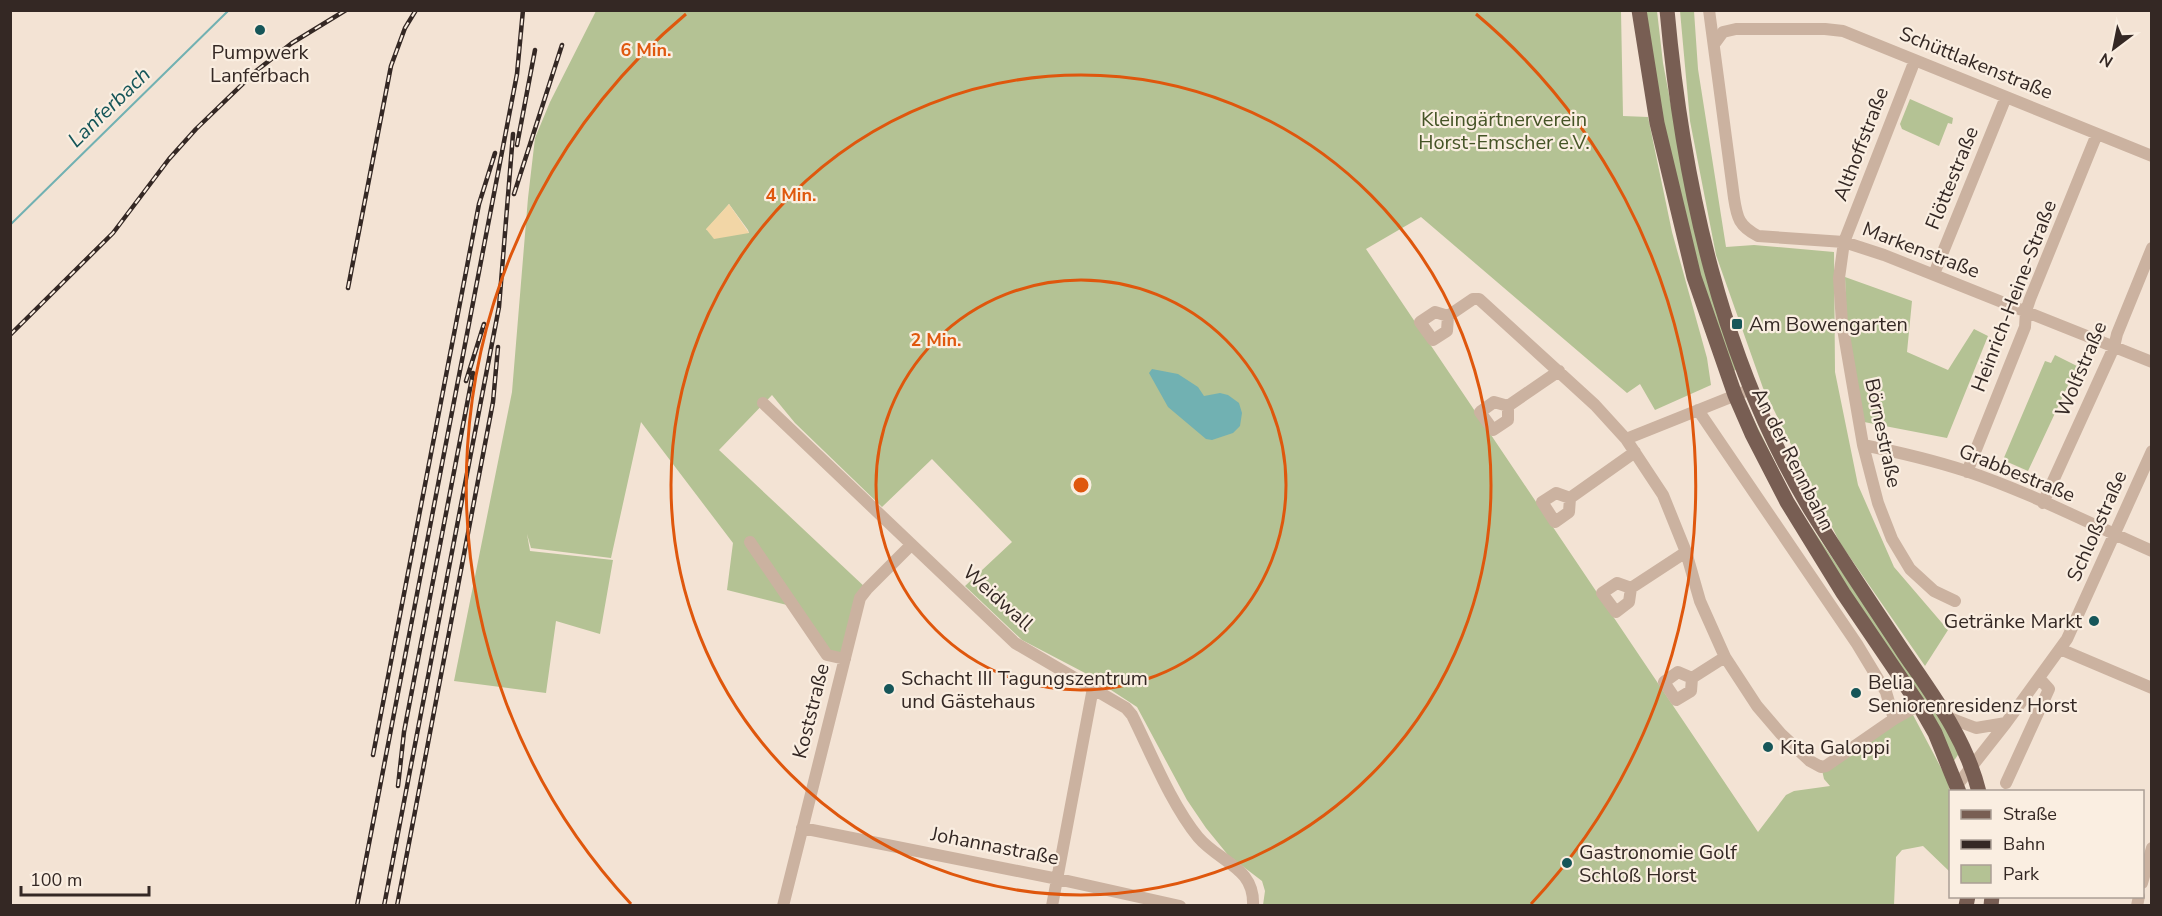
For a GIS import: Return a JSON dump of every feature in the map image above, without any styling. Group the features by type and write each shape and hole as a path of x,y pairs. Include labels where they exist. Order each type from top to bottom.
{"main road":[{"name":"An der Rennbahn","path":"1640,10 1657,123 1691,266 1735,395 1787,502 1843,593 1919,705 1935,734 1958,788"},
{"name":"An der Rennbahn","path":"1667,10 1677,105 1700,225 1721,303 1751,389 1812,512 1947,717 1971,764 1978,790"}],"street":[{"name":"Markenstraße","path":"1709,10 1734,198 1737,216 1745,230 1758,236 1844,242 1884,255 2151,362"},
{"name":"Schüttlakenstraße","path":"1715,43 1723,32 1736,29 1825,29 1853,34 2151,156"},
{"name":"Althoffstraße","path":"1844,242 1915,60"},
{"name":"Flöttestraße","path":"1934,274 2006,97"},
{"name":"Heinrich-Heine-Straße","path":"1967,472 2025,327 2026,311 2097,134"},
{"name":"Börnestraße","path":"1844,242 1839,278 1842,323 1863,445 1878,503 1892,539 1910,569 1934,591 1955,601"},
{"name":"Wolfstraße","path":"2043,503 2114,347 2151,248"},
{"path":"1448,316 1473,299 1479,299 1595,405 1626,439 1663,495 1686,552 1700,601 1725,657 1757,706 1781,734 1810,761 1821,767 1826,766 1894,719 1919,705"},
{"path":"1508,406 1559,371"},
{"path":"1626,439 1751,389"},
{"name":"Weidwall","path":"764,403 1015,643 1118,702 1132,715 1190,826 1209,848 1247,877 1252,889 1253,906"},
{"path":"1698,410 1857,644 1886,692 1894,719"},
{"name":"Grabbestraße","path":"1863,445 1907,454 1967,472 2151,551"},
{"name":"Schloßstraße","path":"1958,788 1971,764 2040,678 2073,627 2151,451"},
{"path":"1570,498 1635,452"},
{"path":"750,542 827,655 845,659"},
{"name":"Koststraße","path":"783,906 860,598 911,545"},
{"path":"1630,588 1686,552"},
{"path":"2060,649 2151,688"},
{"path":"1692,678 1725,657"},
{"path":"2006,783 2049,689 2040,678"},
{"path":"1052,906 1094,688"},
{"path":"1947,717 1976,728 2006,723"},
{"name":"Johannastraße","path":"802,828 1180,906"},
{"path":"2144,875 2151,848"}],"green space":[{"name":"Kleingärtnerverein Horst-Emscher e.V.","path":"596,11 1621,11 1623,116 1648,117 1672,232 1707,358 1711,385 1655,410 1640,384 1627,393 1421,217 1366,249 1758,832 1786,795 1794,791 1830,786 1824,779 1822,770 1912,713 1948,781 1949,871 1923,846 1902,850 1896,857 1894,905 1263,905 1265,891 1262,881 1228,855 1206,828 1187,800 1137,707 1085,673 1022,640 965,586 1012,542 932,459 882,507 795,423 772,395 719,450 867,589 845,659 827,655 795,607 727,590 733,543 641,422 611,558 531,548 527,534 530,551 613,560 600,634 556,621 546,693 454,681 512,392 535,138 550,102","holes":["729,204 749,233 706,230"]},
{"path":"1645,11 1657,11 1663,63 1688,195 1738,369 1731,372 1697,265 1660,106"},
{"path":"1680,11 1694,11 1698,69 1726,247 1754,245 1834,252 1835,372 1858,485 1894,567 1948,630 1925,666 1840,543 1763,388 1716,255 1690,121"},
{"path":"1910,99 1953,118 1952,124 1948,123 1939,146 1902,129 1900,124"},
{"path":"1845,277 1912,301 1907,352 1948,370 1974,329 1988,336 1947,438 1864,422 1847,330"},
{"path":"2055,355 2077,366 2028,471 2003,460 2045,361 2051,363"},
{"path":"1745,402 1796,505 1932,703 1960,752 1953,762 1913,686 1824,557 1803,521 1758,438"}],"sand":[{"path":"729,204 749,233 714,239 706,229"}],"water":[{"path":"1152,369 1178,374 1198,387 1204,396 1220,393 1228,395 1239,403 1242,413 1240,426 1233,433 1212,440 1206,439 1168,407 1149,373"}],"waterway":[{"name":"Lanferbach","path":"10,225 229,10"}],"railway":[{"path":"10,335 113,233 169,159 196,129 256,71 292,43 346,10"},
{"path":"348,288 391,66 405,28 416,10"},
{"path":"357,906 517,74 523,10"},
{"path":"514,194 562,45"},
{"path":"517,145 535,50"},
{"path":"384,906 499,307 513,134"},
{"path":"373,755 479,204 495,153"},
{"path":"466,381 484,324"},
{"path":"397,906 493,402 498,347"},
{"path":"398,786 404,732 473,373"}],"place":[{"name":"Pumpwerk Lanferbach","path":"260,30"},
{"name":"Am Bowengarten","path":"1737,324"},
{"name":"Getränke Markt","path":"2094,621"},
{"name":"Schacht III Tagungszentrum und Gästehaus","path":"889,689"},
{"name":"Belia Seniorenresidenz Horst","path":"1856,693"},
{"name":"Kita Galoppi","path":"1768,747"},
{"name":"Gastronomie Golf Schloß Horst","path":"1567,863"}]}
